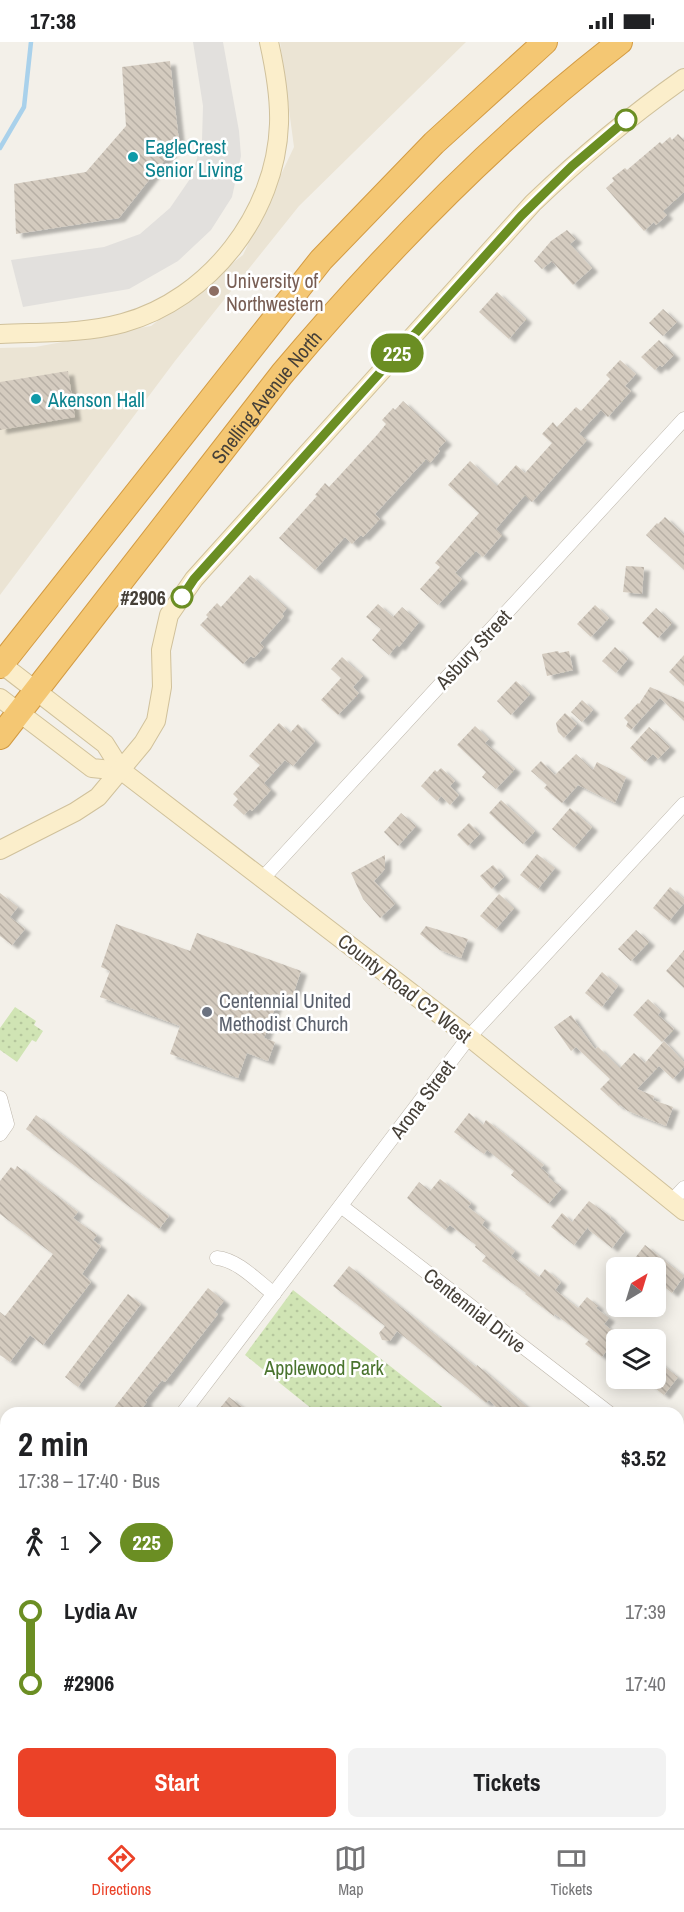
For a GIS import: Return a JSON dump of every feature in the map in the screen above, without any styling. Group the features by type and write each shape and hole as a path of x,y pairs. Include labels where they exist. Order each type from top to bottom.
{"highway":[{"name":"Snelling Avenue North","path":"0,665 321,260 434,143 544,42"},
{"name":"Snelling Avenue North","path":"0,737 282,374 328,319 402,238 453,187 522,124 620,42"}],"street":[{"path":"0,334 76,331 124,323 178,298 224,259 242,236 257,210 276,154 279,95 269,42"},
{"path":"0,850 75,812 98,797 122,771 156,721 162,687 161,650 169,615 194,579 533,203 626,120 684,78"},
{"name":"Asbury Street","path":"263,878 684,419"},
{"name":"County Road C2 West","path":"0,665 105,744 122,771 680,1200"},
{"path":"0,698 92,768 122,771"},
{"name":"Arona Street","path":"188,1407 469,1037 684,804"},
{"path":"0,1098 7,1124 0,1134"},
{"name":"Centennial Drive","path":"341,1206 601,1407"},
{"path":"217,1258 225,1258 233,1263 274,1294"}],"shaded area":[{"path":"193,42 223,42 239,131 241,156 232,197 211,230 178,261 129,289 23,307 11,260 104,247 140,234 170,208 192,176 202,140 203,106"},
{"name":"University of Northwestern","path":"280,42 466,42 299,206 175,361 0,595 0,348 35,347 151,326 243,255 294,147"}],"green space":[{"path":"15,1007 36,1021 34,1025 43,1031 36,1042 32,1040 17,1062 0,1050 0,1028"},
{"name":"Applewood Park","path":"293,1290 442,1407 310,1407 245,1355"}],"building":[{"name":"EagleCrest Senior Living","path":"170,61 179,142 119,218 16,234 14,184 86,172 126,126 122,67"},
{"path":"678,134 684,140 684,192 663,211 667,215 656,225 654,222 644,231 606,188 614,181 612,178 625,168 627,170 660,142 662,144 670,137 672,140"},
{"path":"567,230 576,239 570,244 592,268 573,285 552,261 542,269 534,261 551,241"},
{"path":"497,292 526,319 509,339 479,312"},
{"path":"663,309 677,322 663,336 649,323"},
{"path":"659,340 674,355 662,367 660,365 655,370 641,357"},
{"path":"620,360 636,374 625,386 631,391 608,417 601,410 579,434 587,440 532,502 525,495 496,529 502,535 483,557 476,551 455,573 462,579 438,605 420,589 440,567 435,563 479,513 448,485 470,461 497,486 516,465 525,473 552,443 542,434 553,422 557,427 576,407 581,411 610,379 606,375"},
{"name":"Akenson Hall","path":"68,371 75,417 0,430 0,382"},
{"path":"403,401 446,441 430,463 426,459 375,514 380,519 363,537 361,535 352,544 345,537 315,570 279,538 317,496 315,495 325,483 329,487 377,435 386,424 382,420"},
{"path":"665,517 684,535 684,570 646,535"},
{"path":"626,566 644,567 642,594 623,592"},
{"path":"250,575 287,608 282,614 284,616 260,643 264,647 254,658 251,656 243,664 200,625 217,603 221,607"},
{"path":"378,604 393,617 402,607 419,622 399,647 397,645 389,655 372,640 381,629 366,617"},
{"path":"595,605 609,618 591,637 577,624"},
{"path":"656,608 672,623 658,638 642,623"},
{"path":"615,647 628,659 616,673 602,661"},
{"path":"558,651 559,653 569,651 573,670 547,676 542,654"},
{"path":"684,655 684,686 669,672"},
{"path":"342,657 363,676 353,687 359,693 338,715 321,700 341,678 331,669"},
{"path":"516,681 530,694 511,715 497,701"},
{"path":"650,687 684,702 684,721 660,698 631,730 626,726 628,722 624,718 639,704"},
{"path":"582,700 593,710 582,722 571,712"},
{"path":"565,713 577,724 564,738 558,732 556,723"},
{"path":"279,723 290,733 298,724 315,741 293,766 285,760 264,783 271,790 252,811 250,809 244,815 233,805 238,799 233,794 260,765 249,756"},
{"path":"475,726 489,739 485,743 515,769 496,789 482,777 486,772 457,745"},
{"path":"649,727 670,747 658,759 653,754 645,762 630,748"},
{"path":"576,754 593,770 597,762 626,777 615,803 578,785 562,803 544,788 547,785 531,771 541,761 555,775"},
{"path":"441,768 455,781 450,786 459,795 450,805 441,796 437,801 421,786 435,770 437,772"},
{"path":"501,800 535,831 523,844 489,813"},
{"path":"570,808 592,827 574,848 552,829"},
{"path":"401,813 416,826 398,846 384,832"},
{"path":"469,823 480,834 468,846 457,835"},
{"path":"537,854 555,868 538,889 520,875"},
{"path":"385,855 385,869 374,881 395,904 380,918 363,899 351,873"},
{"path":"493,865 504,877 492,889 480,876"},
{"path":"670,887 684,899 684,903 669,921 653,908"},
{"path":"0,893 18,907 10,917 25,929 12,945 0,936"},
{"path":"499,894 514,908 496,929 480,916"},
{"name":"Centennial United Methodist Church","path":"116,924 190,951 197,933 301,971 292,998 280,994 264,1038 275,1042 268,1061 247,1053 238,1078 170,1054 180,1026 100,997 110,971 101,967"},
{"path":"426,926 468,939 461,958 440,950 420,934"},
{"path":"636,930 649,942 631,961 618,949"},
{"path":"684,950 684,988 666,971"},
{"path":"602,972 618,986 602,1007 585,993"},
{"path":"648,999 661,1011 658,1015 674,1029 662,1042 633,1015"},
{"path":"571,1015 595,1049 598,1047 620,1068 634,1053 645,1063 664,1041 684,1062 684,1067 673,1079 659,1066 637,1089 654,1096 653,1100 673,1107 666,1126 619,1106 600,1089 610,1079 576,1047 571,1051 554,1027"},
{"path":"469,1113 483,1125 486,1120 544,1165 541,1168 549,1175 548,1177 562,1188 548,1204 511,1175 514,1171 487,1150 484,1154 454,1132"},
{"path":"36,1115 169,1216 159,1229 26,1129"},
{"path":"17,1166 78,1212 73,1218 97,1235 93,1240 101,1246 82,1274 91,1282 43,1345 30,1335 10,1362 0,1355 0,1312 5,1316 53,1254 0,1214 0,1181 11,1167 15,1170"},
{"path":"440,1179 471,1203 468,1207 485,1220 482,1225 515,1251 511,1256 539,1277 545,1269 561,1282 555,1290 578,1308 587,1297 598,1306 596,1308 609,1318 604,1324 610,1329 606,1329 606,1352 602,1357 585,1344 589,1340 482,1261 486,1256 475,1247 476,1245 450,1225 445,1230 407,1198 419,1182 430,1191"},
{"path":"589,1201 625,1231 612,1248 588,1227 574,1245 551,1227 562,1213 572,1222"},
{"path":"645,1245 660,1257 636,1257"},
{"path":"666,1262 684,1276 672,1293 666,1288"},
{"path":"349,1266 476,1367 477,1365 527,1407 496,1407 489,1400 486,1403 397,1331 390,1341 382,1340 379,1333 385,1326 333,1286"},
{"path":"208,1288 224,1301 215,1312 218,1314 165,1382 162,1380 145,1401 147,1402 143,1407 115,1407"},
{"path":"128,1294 141,1304 78,1387 65,1377"},
{"path":"666,1368 678,1377 664,1395 656,1389 666,1389"},
{"path":"229,1397 242,1407 221,1407"}],"waterway":[{"path":"0,148 24,107 31,42"}],"bus line":[{"name":"225","path":"182,597 194,579 497,241 572,166 626,120"}],"place":[{"name":"EagleCrest Senior Living","path":"133,157"},
{"name":"University of Northwestern","path":"214,291"},
{"name":"Akenson Hall","path":"36,399"},
{"name":"#2906","path":"182,597"},
{"name":"Centennial United Methodist Church","path":"207,1012"}]}
